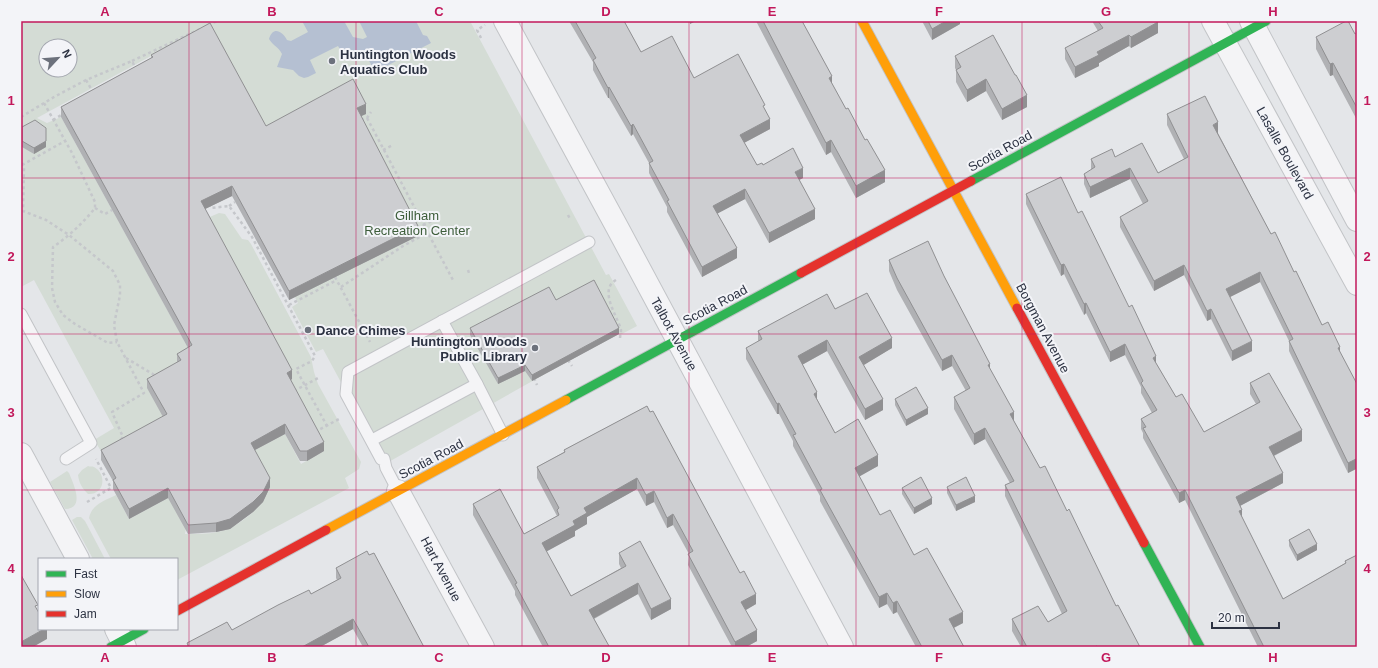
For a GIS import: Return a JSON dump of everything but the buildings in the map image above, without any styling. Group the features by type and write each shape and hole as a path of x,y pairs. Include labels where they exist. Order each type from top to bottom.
{"street":[{"name":"Talbot Avenue","path":"505,21 842,647"},
{"name":"Borgman Avenue","path":"862,21 1200,647"},
{"name":"Lasalle Boulevard","path":"1213,21 1357,284"},
{"name":"Scotia Road","path":"178,610 954,191 1224,43 1257,23"},
{"path":"1257,23 1357,220"},
{"path":"21,454 77,558"},
{"name":"Hart Avenue","path":"398,491 483,647"},
{"path":"118,641 142,630"}],"lane":[{"path":"398,491 386,468 384,459 381,459 346,394 348,372 589,242"},
{"path":"21,314 91,443 66,459"},
{"path":"442,321 503,435"},
{"path":"372,440 477,384"}],"path":[{"path":"21,117 86,80 161,48 217,21"},
{"path":"161,48 163,52"},
{"path":"132,61 140,75"},
{"path":"86,80 95,95"},
{"path":"44,104 65,141 95,202 96,208 105,214 112,210"},
{"path":"53,120 68,111"},
{"path":"358,121 366,118 371,112"},
{"path":"366,118 454,282"},
{"path":"65,141 22,164 24,168 23,210 46,220 69,235 112,271 120,285 120,295 114,325 117,342 144,393 112,412 123,437 119,443"},
{"path":"383,150 393,145"},
{"path":"207,201 211,208 229,206 236,202"},
{"path":"229,206 252,237 315,356 312,361 296,369 327,426"},
{"path":"96,208 69,235 53,247 52,288 55,302 63,315 108,343 117,342"},
{"path":"568,215 570,219"},
{"path":"423,225 434,220"},
{"path":"341,287 403,246 427,233"},
{"path":"335,277 371,344"},
{"path":"289,305 337,280"},
{"path":"616,280 610,287 609,299 621,331 620,339"},
{"path":"126,358 156,377 162,375"},
{"path":"561,364 569,360 572,366"},
{"path":"537,385 534,378 541,375"},
{"path":"292,392 320,377"},
{"path":"314,433 339,419"},
{"path":"90,462 102,455"},
{"path":"96,459 111,488"},
{"path":"87,502 115,486"}],"green space":[{"name":"Gillham Recreation Center","path":"21,21 470,21 606,275 609,274 637,326 620,335 618,333 385,464 323,349 316,352 292,307 298,303 162,50 37,118 47,123 61,117 192,355 167,424 101,460 101,451 94,440 114,428 34,280 21,287"},
{"path":"219,213 225,214 242,239 248,240 251,244 311,357 318,384 361,462 359,469 345,478 349,488 178,579 178,558 110,558 89,518 93,509 103,501 116,495 129,519 168,498 188,515 185,534 206,534 222,531 237,524 253,512 251,452 285,434 301,464 324,451 287,383 292,379 205,219"},
{"path":"88,466 94,467 98,470 101,474 102,484 98,491 88,494 81,485 78,475"},
{"path":"67,471 75,489 77,500 75,505 71,508 65,509 50,482"},
{"path":"77,517 81,517 85,521 104,558 92,558 72,520"}],"water":[{"path":"302,21 344,21 353,37 363,39 367,37 359,21 416,21 423,35 427,36 431,43 375,72 366,55 360,53 357,55 345,52 342,53 338,46 310,60 316,73 304,78 299,76 293,70 277,67 282,54 269,39 275,31 280,32 287,40 291,41 308,32"}],"traffic: fast":[{"path":"971,181 1266,21"},
{"path":"566,400 801,273"},
{"path":"1144,543 1200,647"},
{"path":"111,647 142,630"}],"traffic: slow":[{"path":"862,21 1017,308"},
{"path":"326,530 566,400"}],"traffic: jam":[{"path":"801,273 971,181"},
{"path":"1017,308 1144,543"},
{"path":"178,610 326,530"}],"place":[{"name":"Huntington Woods Aquatics Club","path":"332,61"},
{"name":"Dance Chimes","path":"308,330"},
{"name":"Huntington Woods Public Library","path":"535,348"}]}
